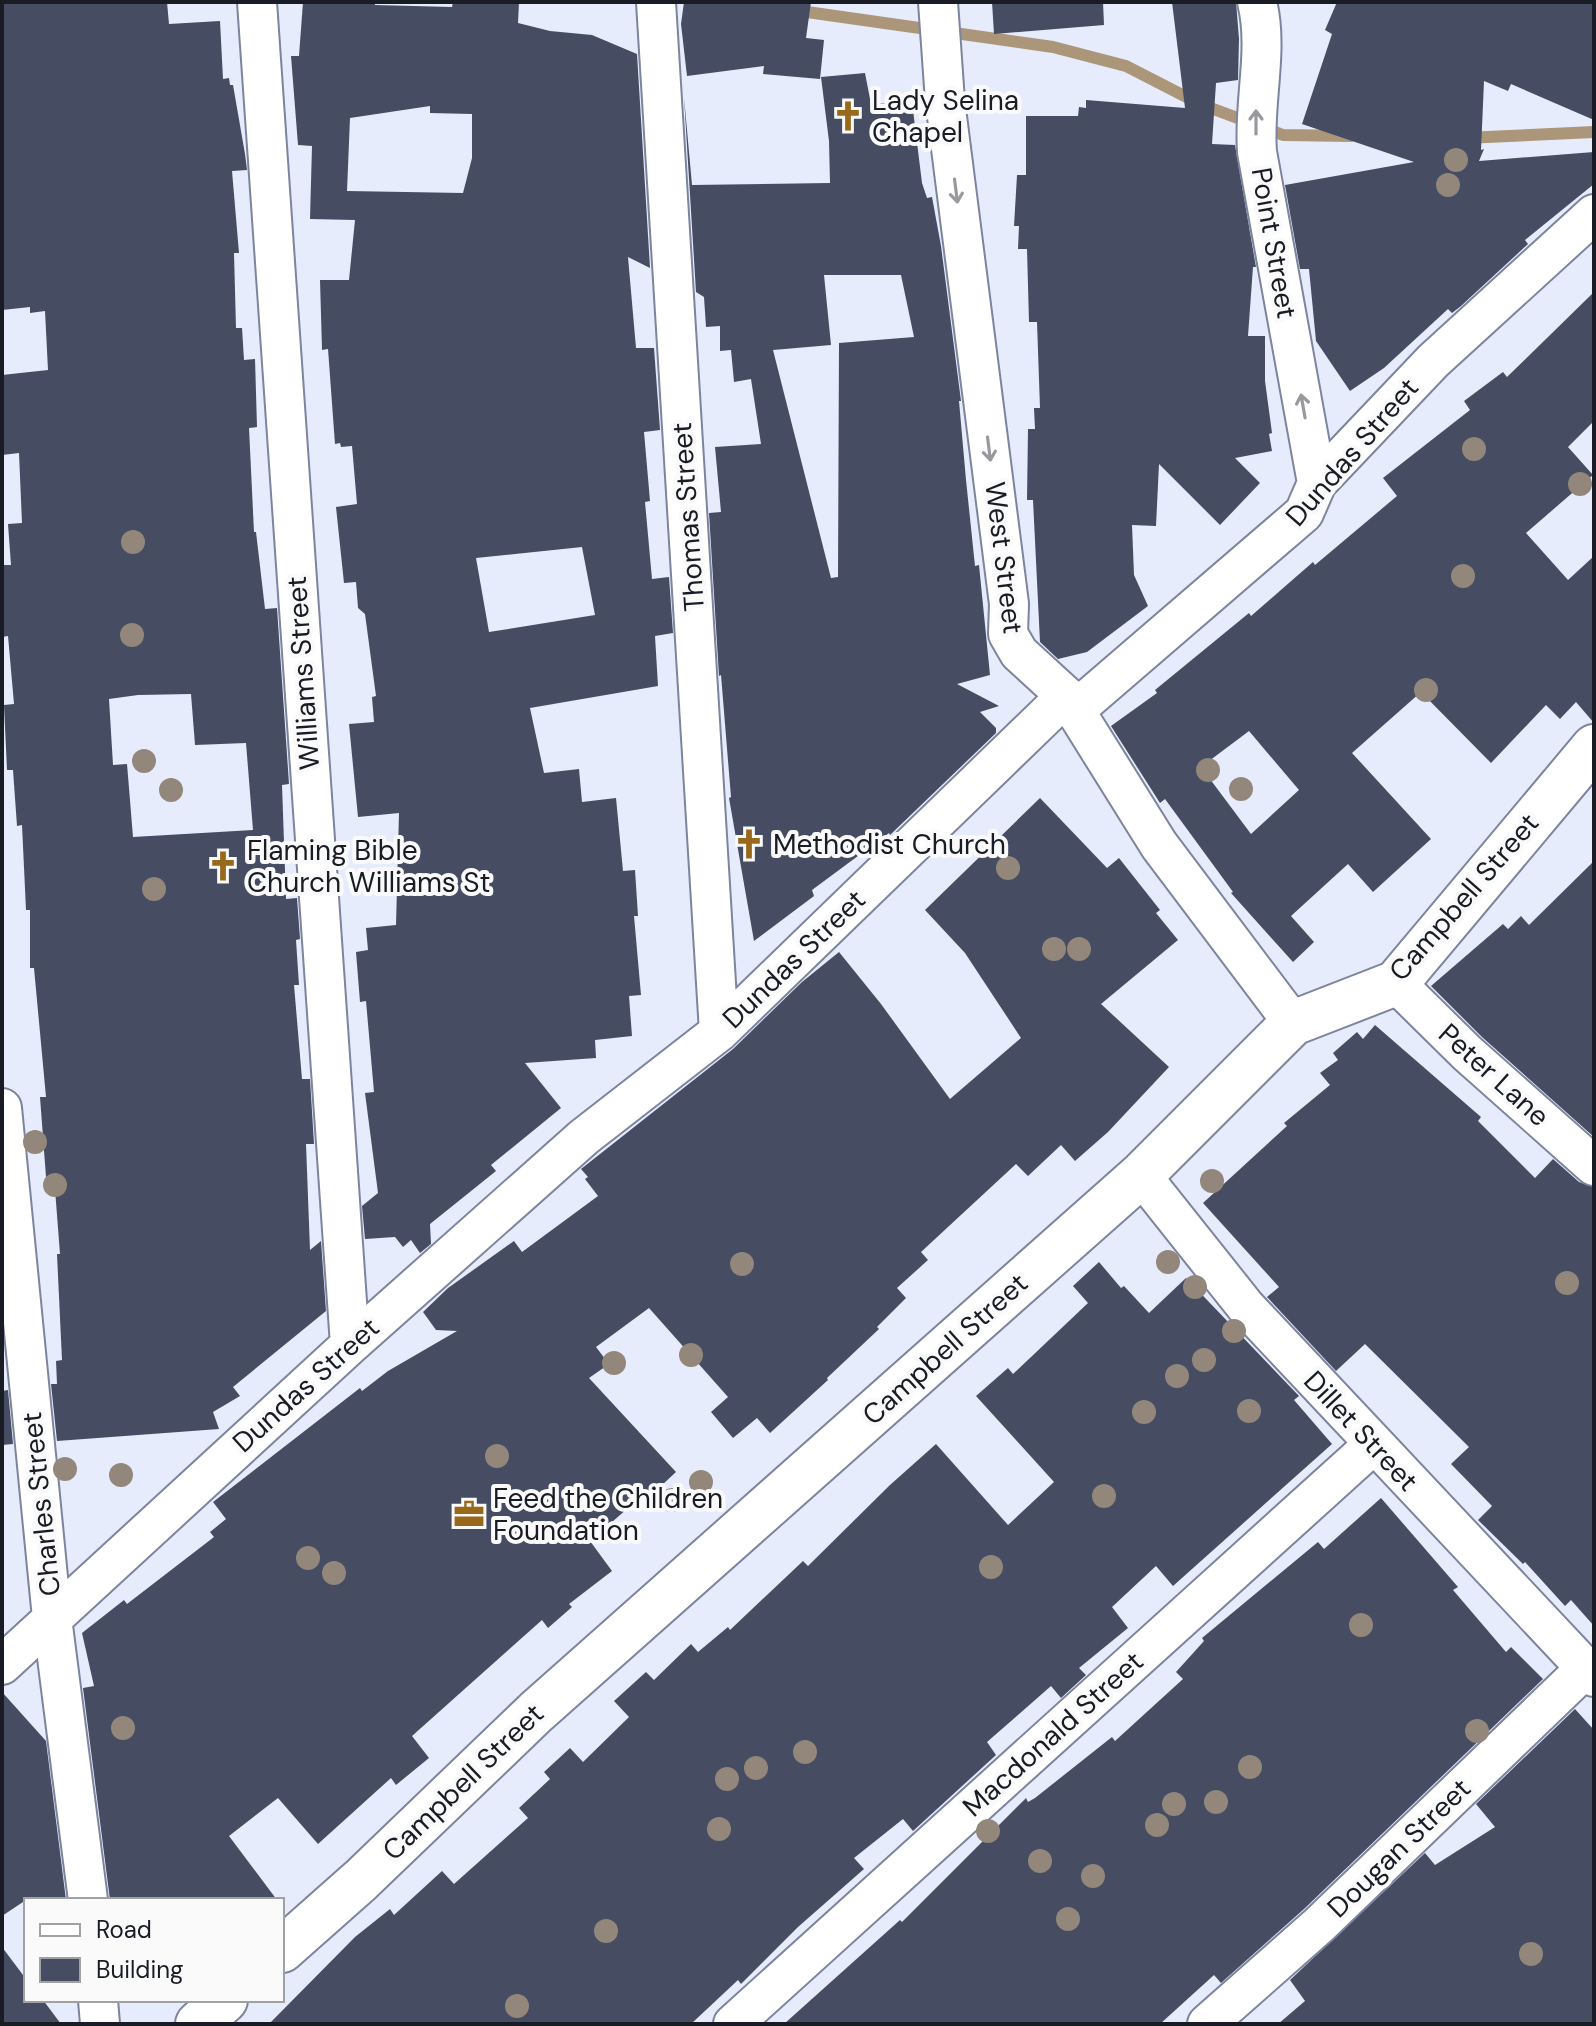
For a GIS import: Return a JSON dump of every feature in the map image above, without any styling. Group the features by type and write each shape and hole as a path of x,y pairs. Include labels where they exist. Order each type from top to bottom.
{"main road":[{"name":"Campbell Street","path":"284,1948 361,1880 536,1712 1141,1175 1293,1023 1396,983 1591,755"},
{"path":"198,2024 223,2002"}],"street":[{"name":"Williams Street","path":"257,2 350,1345"},
{"name":"Thomas Street","path":"656,2 719,1032"},
{"name":"West Street","path":"938,2 945,101 1009,604 1008,634 1019,653 1066,696 1159,845 1293,1023"},
{"name":"Point Street","path":"1257,2 1262,23 1255,125 1257,152 1317,483"},
{"name":"Dundas Street","path":"2,1665 350,1345 584,1137 719,1032 1066,696 1081,705 1304,513 1317,483 1433,361 1594,214"},
{"name":"Peter Lane","path":"1396,983 1467,1053 1594,1166"},
{"name":"Charles Street","path":"2,1108 52,1618 88,1898"},
{"name":"Dillet Street","path":"1141,1175 1246,1307 1590,1672"},
{"name":"Macdonald Street","path":"733,2024 1373,1445"},
{"name":"Dougan Street","path":"1207,2024 1319,1925 1590,1672"},
{"path":"98,2002 100,2024"}],"building":[{"path":"2,2 167,2 169,24 220,21 223,79 229,78 230,85 233,85 247,170 232,171 239,253 234,253 236,328 242,328 244,360 255,359 257,427 249,428 254,532 265,609 277,608 289,784 282,785 286,899 297,898 299,985 294,985 302,1079 310,1079 314,1144 306,1144 310,1250 321,1241 326,1311 233,1387 240,1396 213,1412 219,1429 57,1441 51,1384 57,1384 56,1361 62,1360 57,1254 60,1254 54,1176 46,1177 40,1097 46,1097 34,968 30,968 30,910 26,910 22,825 17,826 13,770 7,770 4,705 14,704 8,636 2,637 2,565 11,565 8,524 22,523 19,453 2,455 2,375 48,370 45,311 30,313 30,307 2,310","holes":["191,694 195,745 246,743 253,830 133,837 127,764 113,765 109,699"]},
{"path":"303,2 375,2 375,5 452,7 453,2 519,2 518,23 550,31 592,35 637,54 650,268 628,257 636,348 654,348 660,430 644,432 650,501 645,502 652,579 669,577 673,633 655,636 658,686 530,708 544,773 579,769 582,802 616,798 623,871 635,870 638,916 634,916 641,995 629,996 632,1036 595,1040 596,1058 525,1063 561,1108 491,1165 496,1171 430,1224 431,1244 420,1253 411,1240 403,1247 395,1237 365,1239 362,1206 378,1193 365,1093 374,1092 366,1001 360,1002 356,952 368,950 366,928 396,925 399,813 358,817 349,724 374,722 372,697 376,696 365,614 358,608 356,582 344,583 336,507 357,504 352,446 335,444 328,349 322,350 320,280 349,280 355,220 310,219 312,146 298,145 291,56 299,56","holes":["430,106 430,113 472,114 472,158 463,193 347,191 350,118","582,547 595,615 489,632 476,558"]},
{"path":"684,2 811,2 806,38 824,40 820,79 763,74 764,66 687,76 681,24"},
{"path":"992,2 1103,2 1104,25 994,34"},
{"path":"1172,2 1236,2 1238,80 1216,83 1212,144 1235,145 1256,267 1253,267 1248,336 1265,336 1265,381 1272,451 1235,458 1260,483 1220,525 1159,464 1156,526 1132,525 1134,575 1148,606 1087,652 1058,659 1040,642 1033,500 1027,500 1028,429 1035,429 1034,408 1040,408 1037,322 1029,322 1027,249 1018,249 1019,226 1014,226 1017,175 1026,175 1026,116 1078,116 1079,107 1086,108 1086,100 1185,108"},
{"path":"1337,2 1594,2 1594,120 1511,84 1508,91 1484,81 1481,150 1484,149 1479,161 1594,152 1594,184 1525,240 1528,244 1461,306 1452,313 1448,309 1384,368 1350,391 1316,341 1309,269 1300,269 1285,185 1414,162 1302,124 1332,34 1325,30"},
{"path":"865,73 871,104 905,103 905,111 913,110 922,183 927,198 932,197 941,246 961,401 975,566 979,565 990,675 957,684 999,706 980,712 996,728 996,733 890,835 812,890 814,896 754,941 729,798 709,513 721,512 715,447 761,444 751,379 734,382 731,350 720,351 720,326 706,327 704,297 696,292 684,97 692,185 830,183 829,141 821,77","holes":["824,275 901,275 914,337 839,343 838,577 831,578 773,350 831,345"]},
{"path":"1594,292 1594,421 1568,447 1593,475 1526,533 1568,580 1594,556 1594,723 1576,702 1560,719 1546,705 1491,763 1421,692 1352,753 1431,839 1373,892 1348,864 1291,916 1314,942 1293,962 1231,893 1165,799 1160,803 1111,726 1157,693 1155,690 1249,613 1251,616 1313,562 1315,565 1397,496 1383,478 1470,410 1464,401 1503,372 1507,377","holes":["1249,731 1299,790 1251,834 1201,767"]},
{"path":"1040,798 1107,868 1119,858 1160,910 1156,913 1178,940 1101,1004 1169,1067 1108,1132 1075,1161 1061,1145 1028,1176 1016,1164 921,1252 928,1260 897,1288 906,1298 828,1380 770,1433 757,1418 733,1438 711,1412 728,1397 649,1308 596,1347 609,1364 589,1378 676,1472 646,1500 642,1496 590,1541 612,1571 569,1604 572,1607 548,1628 542,1620 412,1736 429,1758 396,1785 391,1778 318,1844 278,1798 229,1836 276,1898 110,1898 83,1688 94,1686 82,1633 124,1600 127,1604 214,1537 210,1532 226,1519 213,1502 360,1388 362,1391 388,1371 457,1331 436,1330 423,1312 448,1288 514,1241 522,1252 598,1196 581,1169 733,1049 802,982 839,952 950,1099 1021,1038 965,953 925,910"},
{"path":"1594,861 1594,1137 1482,1037 1431,986 1503,924 1508,929 1521,916 1529,925"},
{"path":"1375,1025 1481,1117 1478,1121 1535,1178 1553,1159 1579,1182 1594,1187 1594,1626 1571,1600 1565,1606 1525,1562 1523,1564 1478,1520 1492,1506 1451,1464 1469,1447 1365,1344 1336,1371 1267,1297 1279,1287 1203,1203 1287,1126 1284,1123 1330,1085 1320,1073 1338,1060 1333,1053 1357,1032 1363,1039"},
{"path":"1099,1262 1121,1288 1124,1286 1149,1313 1186,1278 1299,1396 1294,1400 1332,1444 1173,1586 1156,1566 1112,1607 1128,1628 1079,1668 1086,1675 1061,1698 1051,1686 987,1742 996,1755 913,1831 903,1819 854,1858 864,1869 798,1927 741,1984 738,1980 691,2024 269,2024 355,1937 390,1909 394,1915 442,1871 454,1884 528,1818 519,1808 550,1779 544,1772 570,1748 583,1762 629,1717 614,1701 646,1672 654,1680 691,1644 698,1652 728,1627 730,1630 803,1561 808,1566 936,1444 1008,1525 1054,1482 976,1396 1008,1368 1013,1374 1088,1303 1073,1286"},
{"path":"8,1390 13,1444 2,1445 2,1391"},
{"path":"1381,1498 1458,1587 1453,1590 1506,1652 1511,1647 1543,1679 1304,1909 1221,1983 1214,1975 1160,2024 784,2024 900,1920 902,1922 1026,1798 1028,1802 1035,1798 1112,1737 1115,1741 1183,1679 1176,1672 1204,1641 1202,1638 1318,1542 1324,1549"},
{"path":"2,1692 46,1741 66,1898 24,1898 24,1901 2,1916"},
{"path":"1575,1709 1594,1730 1594,2024 1278,2024 1305,2001 1290,1980 1425,1853 1435,1865 1495,1827 1476,1804"},
{"path":"2,1947 24,1976 24,2002 44,2002 61,2024 2,2024"}],"waterway":[{"path":"793,10 1053,47 1126,66 1200,104 1283,135 1351,136"},
{"path":"1465,138 1594,132"}],"place":[{"name":"Lady Selina Chapel","path":"848,116"},
{"name":"Methodist Church","path":"749,844"},
{"name":"Flaming Bible Church Williams St","path":"223,866"},
{"name":"Feed the Children Foundation","path":"469,1514"}]}
